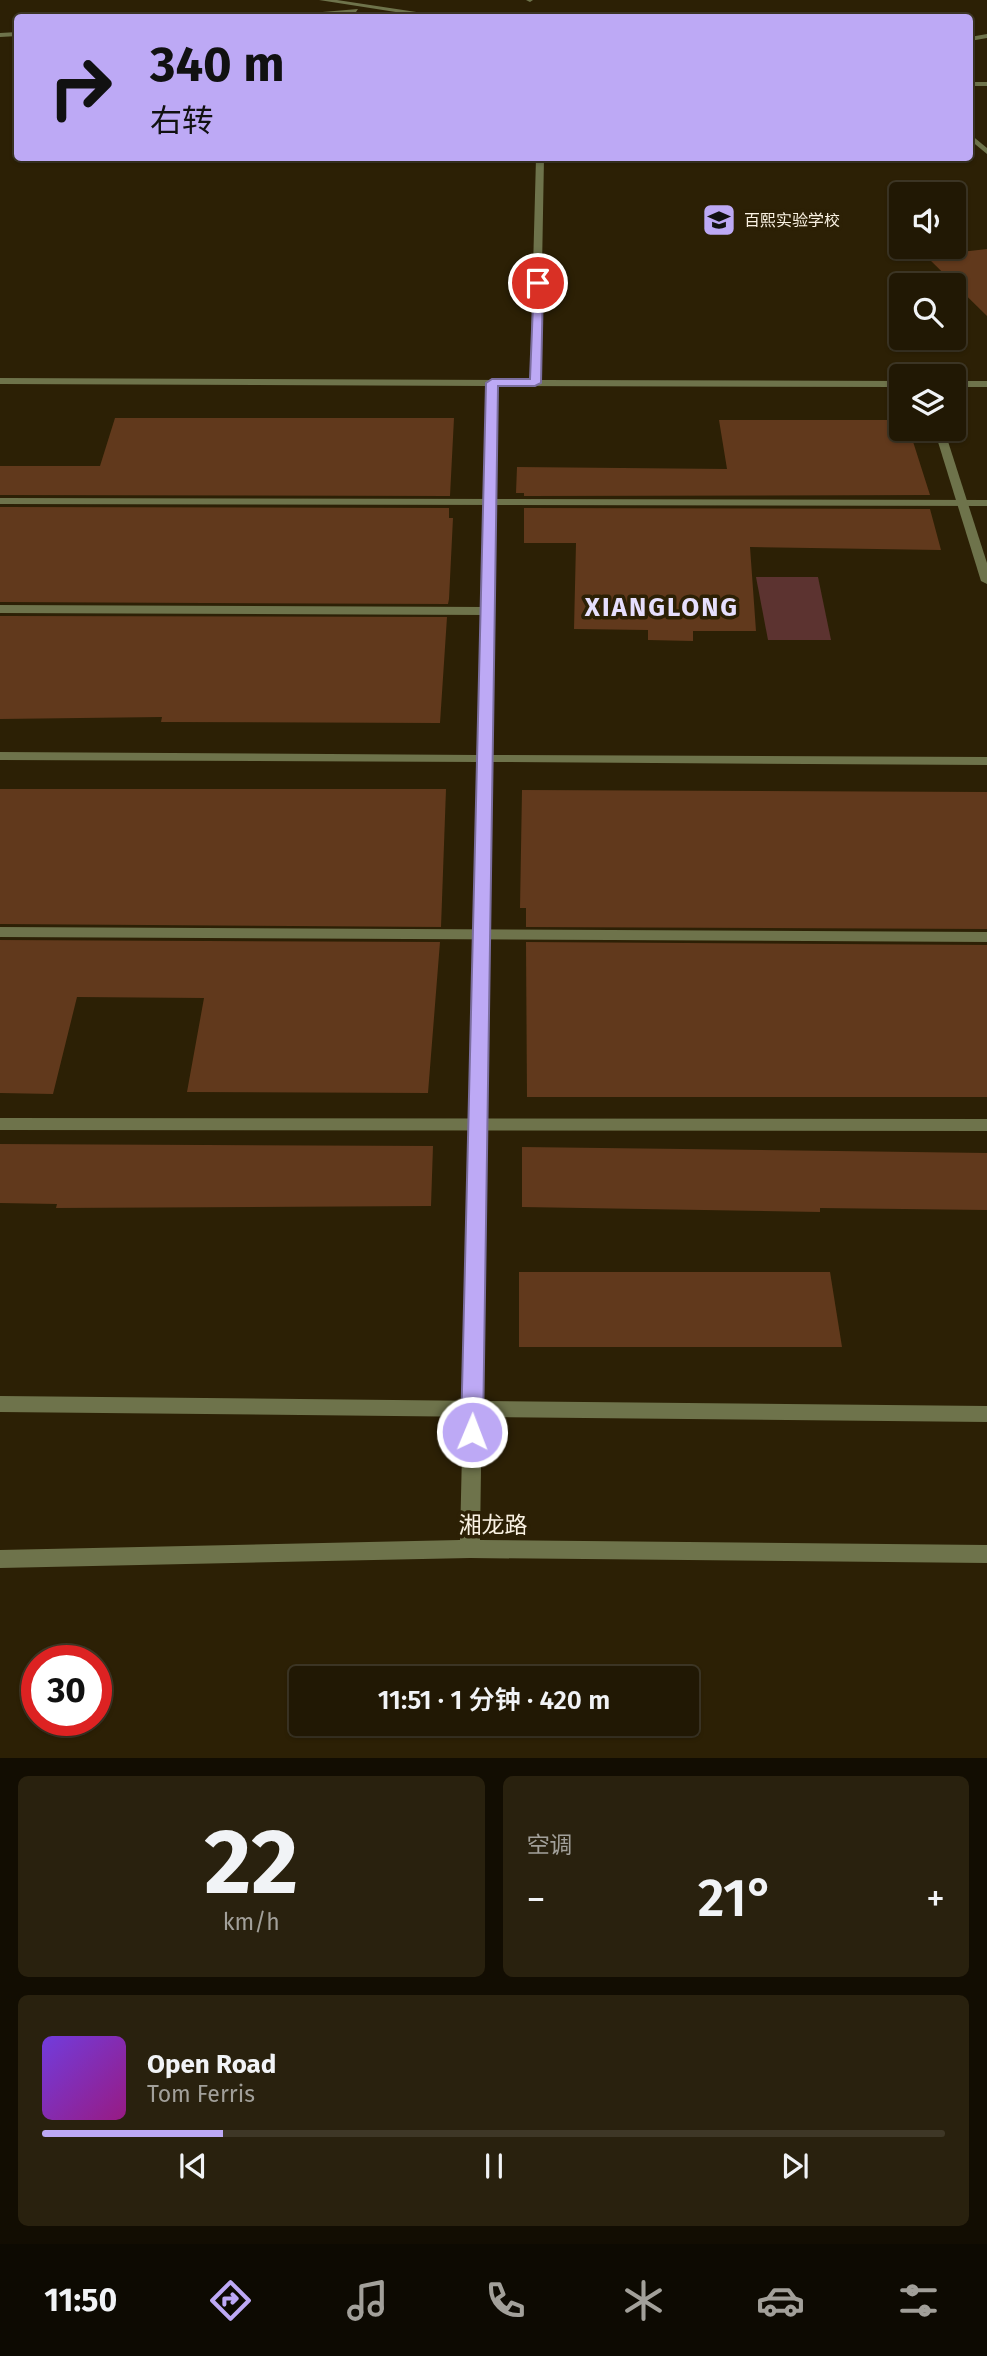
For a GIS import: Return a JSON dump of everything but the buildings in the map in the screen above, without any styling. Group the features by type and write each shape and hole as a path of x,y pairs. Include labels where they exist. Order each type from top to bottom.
{"street":[{"path":"322,0 426,14"},
{"path":"306,14 385,8"},
{"path":"973,139 987,152"},
{"path":"535,383 540,161"},
{"path":"0,381 889,384"},
{"path":"470,1549 492,383"},
{"path":"966,384 987,384"},
{"path":"943,441 987,581"},
{"path":"0,500 987,503"},
{"path":"0,609 487,611"},
{"path":"0,756 987,761"},
{"path":"0,932 987,937"},
{"path":"0,1124 987,1125"},
{"path":"0,1404 987,1414"},
{"name":"湘龙路","path":"0,1559 470,1549 987,1554"}],"shaded area":[{"path":"756,577 818,577 831,640 768,640"}],"place":[{"name":"百熙实验学校","path":"719,220"}],"district":[{"name":"XIANGLONG","path":"662,607"}],"route":[{"path":"472,1432 492,383 535,383 538,283"}]}
